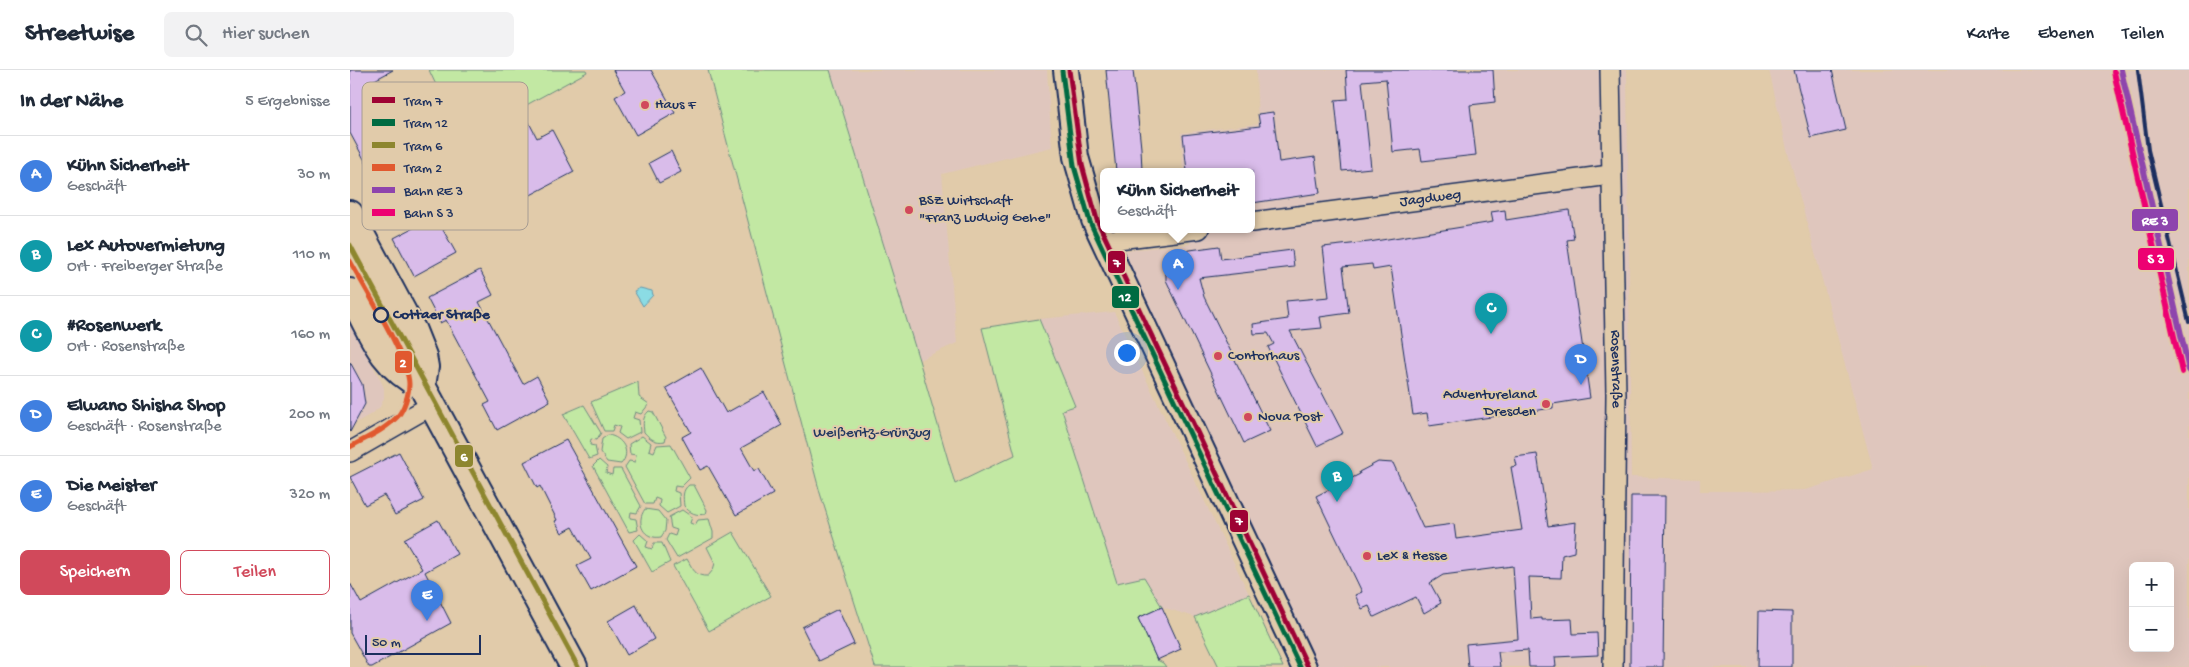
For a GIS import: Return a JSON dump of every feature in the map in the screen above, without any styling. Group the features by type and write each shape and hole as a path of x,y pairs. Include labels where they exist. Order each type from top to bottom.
{"main road":[{"path":"350,214 413,331 423,356 427,396"},
{"path":"350,292 387,360 427,396 574,667"}],"street":[{"path":"1066,70 1076,157 1084,190 1102,241 1304,667"},
{"name":"Rosenstraße","path":"1610,70 1610,175 1616,394 1613,667"},
{"name":"Jagdweg","path":"1255,222 1610,175"},
{"path":"1102,241 1167,233"},
{"path":"350,452 427,396"}],"shaded area":[{"name":"BSZ Wirtschaft \"Franz Ludwig Gehe\"","path":"830,70 1047,70 1052,147 942,174 957,343 919,360"},
{"path":"1256,70 1627,70 1631,477 1700,479 1700,491 1806,490 1873,469 1787,149 1769,70 2189,70 2189,667 1314,667 1119,251 1190,244 1189,233 1255,233 1255,168 1183,168 1181,133 1258,124"},
{"path":"1114,312 1249,594 1195,617 1162,607 1144,577 1117,583 1062,410 1074,406 1039,319"},
{"path":"350,325 380,379 384,388 384,398 380,407 373,413 350,426"}],"green space":[{"path":"429,70 586,70 587,72 528,104 528,82 435,82"},
{"name":"Weißeritz-Grünzug","path":"708,70 830,70 955,484 1015,455 982,328 1039,319 1075,406 1062,410 1117,583 1144,577 1162,607 1138,618 1157,660 1166,667 875,667 820,493"},
{"path":"350,240 395,323 383,330 350,266"},
{"path":"638,382 639,397 649,404 641,414 635,412 633,418 639,420 640,432 626,439 618,433 620,427 614,425 612,431 604,431 591,402"},
{"path":"584,405 601,433 596,440 591,439 590,445 595,446 597,456 589,459 563,414"},
{"path":"649,411 653,412 666,437 665,441 653,440 644,432 644,418"},
{"path":"608,435 613,436 624,446 626,455 621,464 607,462 600,452 602,439"},
{"path":"642,436 651,443 649,450 654,452 657,445 671,444 690,478 681,487 675,486 674,491 679,493 680,506 667,513 659,506 660,500 655,498 653,504 645,504 625,467 629,461 635,462 636,455 630,454 629,444"},
{"path":"599,460 607,467 606,473 612,475 613,469 621,469 641,506 637,513 631,512 630,518 636,519 638,530 629,532 593,466"},
{"path":"689,485 694,485 707,510 706,514 699,515 684,506 684,491"},
{"path":"645,509 658,511 666,521 665,531 661,537 650,536 643,529 641,520"},
{"path":"682,510 692,517 690,523 695,525 698,520 709,519 713,538 677,558 666,540 669,534 675,536 677,530 671,528 669,517"},
{"path":"733,532 771,596 709,631 673,566 687,559 697,574 708,576 713,570 715,563 707,547"},
{"path":"640,534 648,541 646,547 652,549 654,543 662,543 670,562 652,572 634,540"},
{"path":"1249,594 1283,667 1219,667 1195,617"}],"water":[{"path":"640,288 652,291 653,295 643,306 634,291"}],"building":[{"path":"350,70 393,70 371,82 362,82 362,155 350,133"},
{"name":"Haus F","path":"613,70 651,70 675,113 636,135 615,97 625,91"},
{"path":"1106,70 1133,70 1142,168 1116,168"},
{"path":"1346,70 1493,70 1495,102 1470,105 1476,155 1422,161 1420,149 1393,152 1386,79 1362,81 1371,168 1342,171 1335,100 1348,99"},
{"path":"1794,70 1832,70 1846,130 1811,138"},
{"path":"1273,112 1279,162 1315,157 1320,193 1255,203 1255,168 1187,168 1183,135 1260,126 1258,114"},
{"path":"528,121 537,138 552,130 574,172 528,196"},
{"path":"671,151 681,172 659,183 649,163"},
{"path":"1505,210 1506,220 1569,210 1574,239 1567,240 1590,398 1553,404 1553,408 1429,426 1427,413 1413,415 1391,267 1373,270 1372,264 1343,267 1349,313 1320,317 1322,328 1290,331 1343,433 1317,446 1268,347 1274,344 1268,333 1254,334 1253,324 1288,319 1286,301 1329,297 1323,247 1369,242 1493,222 1491,212"},
{"path":"409,230 443,230 456,253 414,276 394,238"},
{"name":"Contorhaus","path":"1219,246 1221,259 1292,250 1294,267 1199,278 1204,297 1270,431 1244,443 1166,280 1166,263 1179,254 1190,250"},
{"path":"480,270 493,295 479,302 523,384 537,376 550,401 497,430 484,405 490,402 446,320 440,323 427,298"},
{"path":"350,362 362,384 365,404 350,432"},
{"path":"701,368 726,413 764,392 782,425 741,448 754,471 759,469 773,494 736,515 708,466 700,470 682,437 691,432 666,388"},
{"path":"566,440 636,566 591,591 577,566 591,559 573,527 562,533 540,486 537,488 524,462"},
{"path":"399,452 424,500 395,515 384,495 365,505 350,477"},
{"path":"1537,454 1548,526 1576,522 1574,552 1562,555 1561,578 1529,577 1531,619 1572,619 1573,634 1597,633 1598,655 1555,657 1556,667 1529,667 1528,650 1498,652 1500,667 1468,667 1466,644 1518,639 1513,566 1443,575 1430,583 1441,603 1424,613 1416,597 1374,617 1369,606 1362,609 1355,595 1362,592 1316,496 1360,474 1359,472 1378,462 1393,463 1423,528 1454,524 1456,539 1522,530 1511,467 1517,466 1515,457"},
{"path":"1631,496 1665,496 1663,667 1630,667"},
{"path":"438,520 457,554 425,572 451,623 369,667 350,633 350,583 361,603 422,569 404,539"},
{"path":"636,605 654,639 627,655 608,621"},
{"path":"1162,607 1181,649 1157,660 1138,618"},
{"path":"838,609 854,644 819,661 802,627"},
{"path":"1759,611 1792,612 1792,667 1758,667"}],"railway":[{"path":"2138,70 2148,150 2189,322"}],"tram line":[{"name":"7","path":"1069,70 1082,165 1100,226"},
{"name":"12","path":"1062,71 1074,166 1090,222 1300,667"},
{"name":"7","path":"1103,233 1308,667"},
{"name":"6","path":"350,245 578,667"},
{"name":"2","path":"350,261 394,341 402,358 409,384 406,401 398,416 381,430 350,447"}],"transit line":[{"path":"2121,70 2189,370"},
{"path":"2114,72 2182,372"}],"place":[{"name":"Haus F","path":"645,105"},
{"name":"BSZ Wirtschaft \"Franz Ludwig Gehe\"","path":"909,210"},
{"name":"Kühn Sicherheit","path":"1178,290"},
{"name":"Cottaer Straße","path":"381,315"},
{"name":"#Rosenwerk","path":"1491,334"},
{"name":"Contorhaus","path":"1218,356"},
{"name":"Elwano Shisha Shop","path":"1581,385"},
{"name":"Adventureland Dresden","path":"1546,404"},
{"name":"Nova Post","path":"1248,417"},
{"name":"Lex Autovermietung","path":"1337,502"},
{"name":"Lex & Hesse","path":"1367,556"},
{"name":"Die Meister","path":"427,621"}]}
